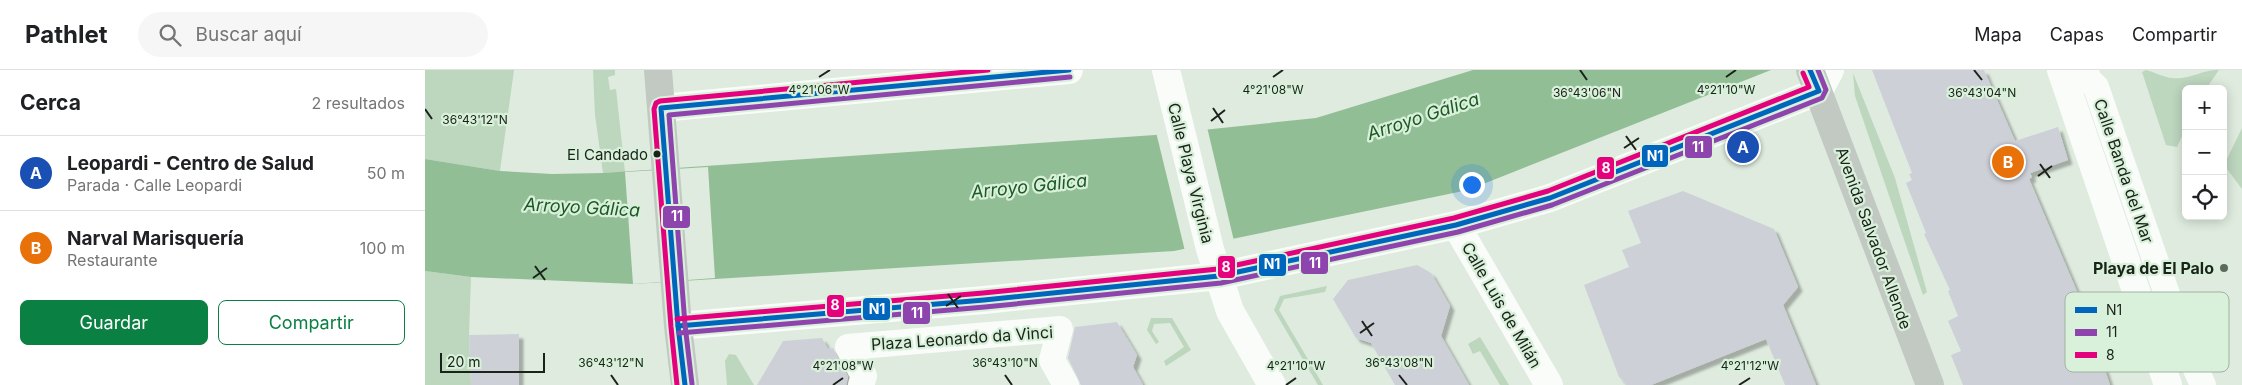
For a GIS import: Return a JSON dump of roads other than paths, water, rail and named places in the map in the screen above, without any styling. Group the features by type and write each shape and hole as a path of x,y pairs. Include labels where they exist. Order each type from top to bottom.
{"main road":[{"path":"658,70 674,281 685,385"},
{"name":"Avenida Salvador Allende","path":"1820,77 1930,385"}],"street":[{"path":"661,108 1069,70"},
{"name":"Calle Playa Virginia","path":"1166,70 1216,268 1230,311 1272,385"},
{"name":"Calle Banda del Mar","path":"2061,70 2136,292"},
{"name":"Calle Banda del Mar","path":"2087,75 2096,87 2166,292"},
{"path":"678,326 984,300 1216,268 1456,224 1550,198 1820,77"},
{"name":"Calle Luis de Milán","path":"1456,224 1549,385"},
{"name":"Plaza Leonardo da Vinci","path":"861,385 864,376 848,348 1060,329 1052,360 1066,385"},
{"name":"Calle Banda del Mar","path":"2164,372 2168,385"},
{"name":"Calle Banda del Mar","path":"2197,372 2203,385"}],"water":[{"name":"Arroyo Gálica","path":"1473,70 1771,70 1468,190 1174,251 633,284 471,277 425,271 425,159 500,171 552,174 603,173 1155,135 1316,118"}],"place":[{"name":"Leopardi - Centro de Salud","path":"1743,147"},
{"name":"El Candado","path":"657,154"},
{"name":"Narval Marisquería","path":"2008,162"},
{"name":"Playa de El Palo","path":"2224,268"}]}
